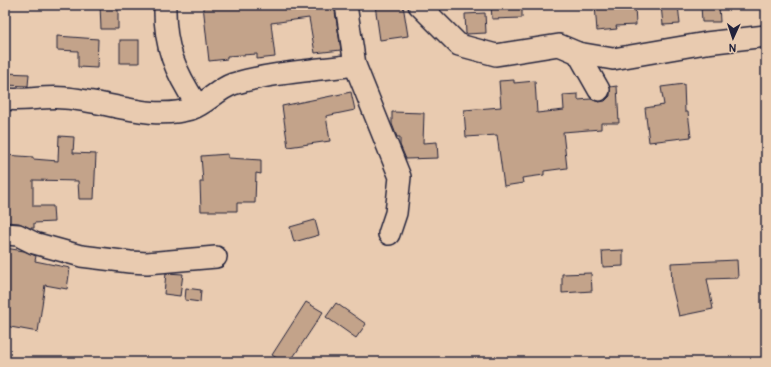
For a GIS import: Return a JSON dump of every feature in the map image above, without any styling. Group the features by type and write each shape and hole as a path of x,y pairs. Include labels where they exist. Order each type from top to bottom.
{"street":[{"path":"164,5 166,32 174,66 197,105"},
{"path":"346,5 356,65 400,177 396,213 390,234"},
{"path":"419,5 459,45 496,55 559,46 578,53 613,59 706,43 766,36"},
{"path":"578,53 599,90"},
{"path":"5,99 19,100 64,98 99,102 139,112 169,112 192,108 231,84 252,79 356,65"},
{"path":"5,234 18,235 34,243 81,256 130,262 148,263 216,257"}],"building":[{"path":"100,5 118,5 118,29 101,29"},
{"path":"203,5 334,5 341,50 315,53 309,18 271,23 275,57 257,59 257,54 227,56 227,59 209,61"},
{"path":"375,5 403,5 408,36 380,40"},
{"path":"491,5 522,5 522,18 492,19"},
{"path":"595,5 635,5 636,25 616,26 617,29 597,31"},
{"path":"661,5 678,5 680,24 663,25"},
{"path":"701,5 719,5 720,22 702,22"},
{"path":"485,13 486,33 466,34 465,14"},
{"path":"57,36 98,39 97,68 78,67 78,51 57,50"},
{"path":"120,40 139,40 139,63 120,63"},
{"path":"5,73 29,74 28,86 5,85"},
{"path":"514,80 514,83 535,81 537,113 564,110 563,95 578,94 578,100 591,99 599,102 605,101 610,96 610,87 617,86 619,123 601,123 601,129 563,132 567,168 544,171 544,175 522,178 523,183 504,186 497,135 466,137 464,110 501,107 499,81"},
{"path":"684,84 685,112 688,112 691,137 649,142 645,108 664,105 661,87"},
{"path":"351,92 355,110 326,116 330,141 288,147 282,106"},
{"path":"392,112 424,113 423,143 437,142 438,158 406,159 400,145 400,137 397,137 392,124"},
{"path":"59,136 74,137 73,153 96,154 94,199 79,199 78,181 33,180 33,206 53,206 54,222 34,223 34,228 30,228 19,223 5,222 5,155 58,161"},
{"path":"228,154 228,158 261,160 261,174 256,173 255,203 237,203 237,211 201,211 200,182 203,182 201,156"},
{"path":"315,220 319,235 294,242 290,227"},
{"path":"5,248 24,251 36,256 35,261 70,268 67,289 45,285 38,332 5,326"},
{"path":"623,250 623,266 603,267 602,251"},
{"path":"737,260 738,278 707,279 713,309 679,316 672,287 671,263"},
{"path":"166,273 183,274 180,296 164,294"},
{"path":"591,273 592,291 562,293 562,274"},
{"path":"186,288 201,290 200,302 185,300"},
{"path":"306,302 323,312 290,362 283,362 272,355"},
{"path":"336,303 366,324 356,338 326,317"}]}
